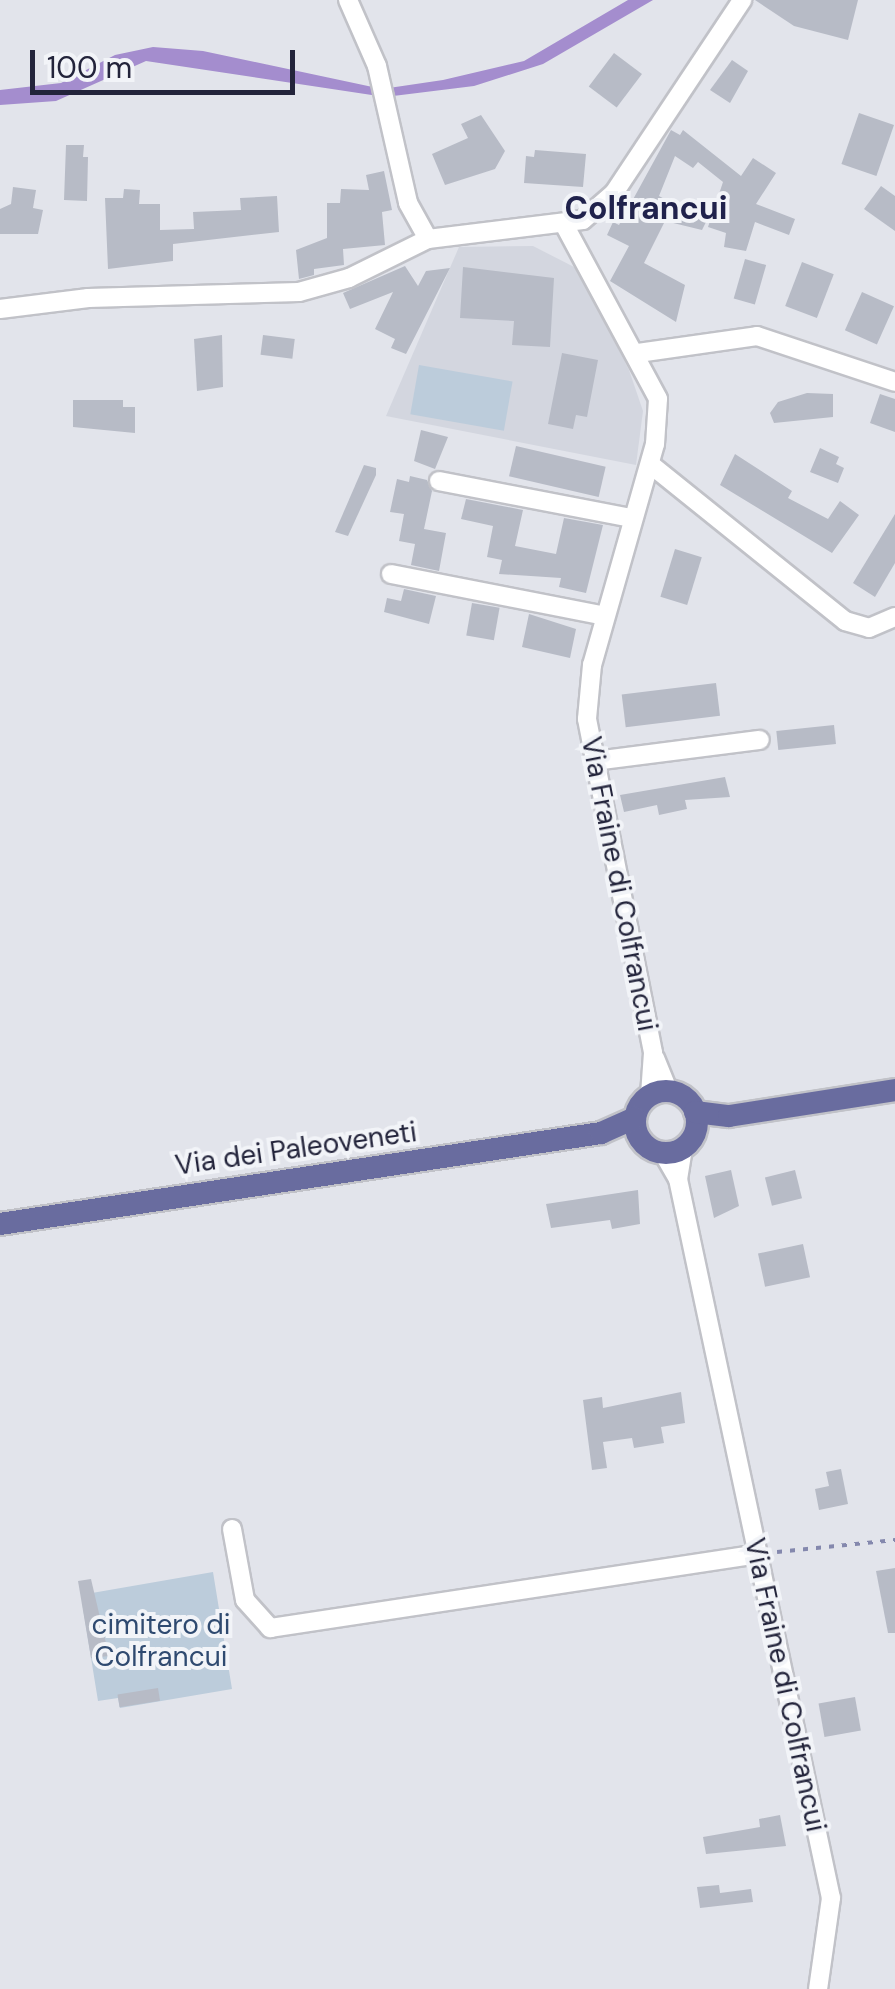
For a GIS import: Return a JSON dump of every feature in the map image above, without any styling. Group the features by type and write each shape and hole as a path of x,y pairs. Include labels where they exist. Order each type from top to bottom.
{"main road":[{"path":"637,1128 659,1093 685,1098 684,1136 729,1116 895,1090"},
{"name":"Via dei Paleoveneti","path":"0,1224 637,1128 684,1136"}],"street":[{"path":"348,0 377,66 408,203 428,240"},
{"path":"0,308 88,298 300,292 349,278 428,240 565,226 599,211 614,193 742,0"},
{"name":"Via Fraine di Colfrancui","path":"565,226 638,353 658,399 650,464 605,616 587,718 659,1093"},
{"path":"638,353 757,336 895,382"},
{"path":"650,464 846,620 870,628 895,617"},
{"path":"439,481 632,518"},
{"path":"391,574 605,616"},
{"path":"595,761 760,740"},
{"name":"Via Fraine di Colfrancui","path":"684,1136 678,1179 831,1898 818,1989"},
{"path":"232,1529 245,1600 270,1628 757,1554"}],"path":[{"path":"757,1554 895,1540"}],"shaded area":[{"path":"628,0 653,0 543,64 474,86 385,97 146,61 56,101 0,105 0,90 61,83 115,55 153,47 203,51 382,89 443,80 524,61"},
{"path":"533,246 578,269 629,370 643,411 636,465 386,416 459,247"}],"green space":[{"path":"419,365 513,381 504,431 410,414"},
{"name":"cimitero di Colfrancui","path":"213,1572 232,1689 120,1708 118,1698 98,1701 82,1602 92,1593"}],"building":[{"path":"755,0 858,0 848,40 794,26"},
{"path":"614,53 642,74 617,108 589,87"},
{"path":"732,60 748,71 730,103 710,90"},
{"path":"859,113 894,125 876,176 841,164"},
{"path":"481,115 505,151 495,169 445,185 432,154 468,138 461,124"},
{"path":"671,130 680,135 683,130 741,176 753,158 776,173 756,204 795,219 789,235 755,222 746,251 724,247 726,233 708,227 723,182 698,162 693,168 675,156 659,196 706,222 702,230 665,221 644,263 685,285 676,322 610,281 629,246 607,235 613,222 619,225"},
{"path":"66,145 84,145 83,157 88,157 87,201 64,200"},
{"path":"535,150 586,154 583,187 524,183 526,156 534,157"},
{"path":"384,171 392,210 382,212 385,245 343,249 344,265 314,269 314,275 299,279 296,250 327,238 327,203 340,203 341,189 369,190 366,175"},
{"path":"881,186 895,196 895,231 864,209"},
{"path":"13,187 36,190 33,208 43,210 38,234 0,234 0,209 11,204"},
{"path":"124,189 140,190 139,204 160,204 160,230 194,229 193,212 241,210 240,198 277,196 279,232 173,244 173,261 108,269 105,198 123,198"},
{"path":"745,259 766,265 755,304 734,298"},
{"path":"802,262 834,274 817,318 785,306"},
{"path":"405,266 418,286 426,271 450,268 406,354 391,348 395,339 375,329 393,292 350,309 343,293"},
{"path":"463,267 554,278 550,347 512,345 514,321 460,318"},
{"path":"862,292 894,306 877,345 845,330"},
{"path":"222,335 223,387 197,391 194,339"},
{"path":"263,335 295,339 292,359 261,355"},
{"path":"562,353 598,360 587,417 576,415 573,429 548,424"},
{"path":"807,393 833,394 833,417 774,423 770,413 778,402"},
{"path":"880,394 895,399 895,432 870,423"},
{"path":"73,400 123,400 123,407 135,407 135,433 73,427"},
{"path":"421,430 448,437 435,469 414,461"},
{"path":"516,446 606,467 599,497 509,476"},
{"path":"820,448 839,457 836,464 844,468 838,483 810,472"},
{"path":"735,454 792,491 788,498 828,519 840,501 859,515 832,553 720,485"},
{"path":"364,465 376,468 376,475 348,536 335,532"},
{"path":"410,476 427,480 432,491 424,529 446,533 439,571 411,565 415,544 399,541 404,514 390,512 397,479 409,482"},
{"path":"466,499 523,510 515,546 556,554 564,518 603,525 586,593 559,587 561,578 499,574 502,560 487,557 493,526 461,519"},
{"path":"895,514 895,563 875,597 853,583"},
{"path":"675,549 702,557 687,605 660,597"},
{"path":"404,589 436,596 429,624 384,612 387,598 401,601"},
{"path":"472,603 500,608 494,640 466,635"},
{"path":"529,614 576,629 570,658 522,647"},
{"path":"716,683 720,716 626,727 622,695"},
{"path":"834,725 836,744 778,750 776,731"},
{"path":"725,777 730,797 685,800 687,809 659,815 657,805 624,812 620,795"},
{"path":"731,1170 739,1206 714,1218 705,1176"},
{"path":"795,1170 802,1198 772,1206 765,1177"},
{"path":"638,1190 640,1224 612,1229 610,1220 551,1228 546,1204"},
{"path":"803,1244 810,1277 765,1287 758,1254"},
{"path":"681,1392 685,1423 661,1427 664,1443 634,1448 632,1438 603,1442 607,1468 592,1470 583,1400 602,1397 603,1408"},
{"path":"841,1469 848,1504 819,1510 815,1489 829,1486 826,1472"},
{"path":"895,1568 895,1633 888,1633 876,1571"},
{"path":"91,1579 109,1656 91,1658 78,1581"},
{"path":"158,1688 160,1701 120,1707 118,1694"},
{"path":"855,1697 861,1730 824,1737 819,1703"},
{"path":"780,1815 786,1846 706,1854 703,1837 760,1827 759,1819"},
{"path":"719,1885 720,1893 751,1889 753,1902 700,1908 697,1887"}],"district":[{"name":"Colfrancui","path":"646,208"}]}
